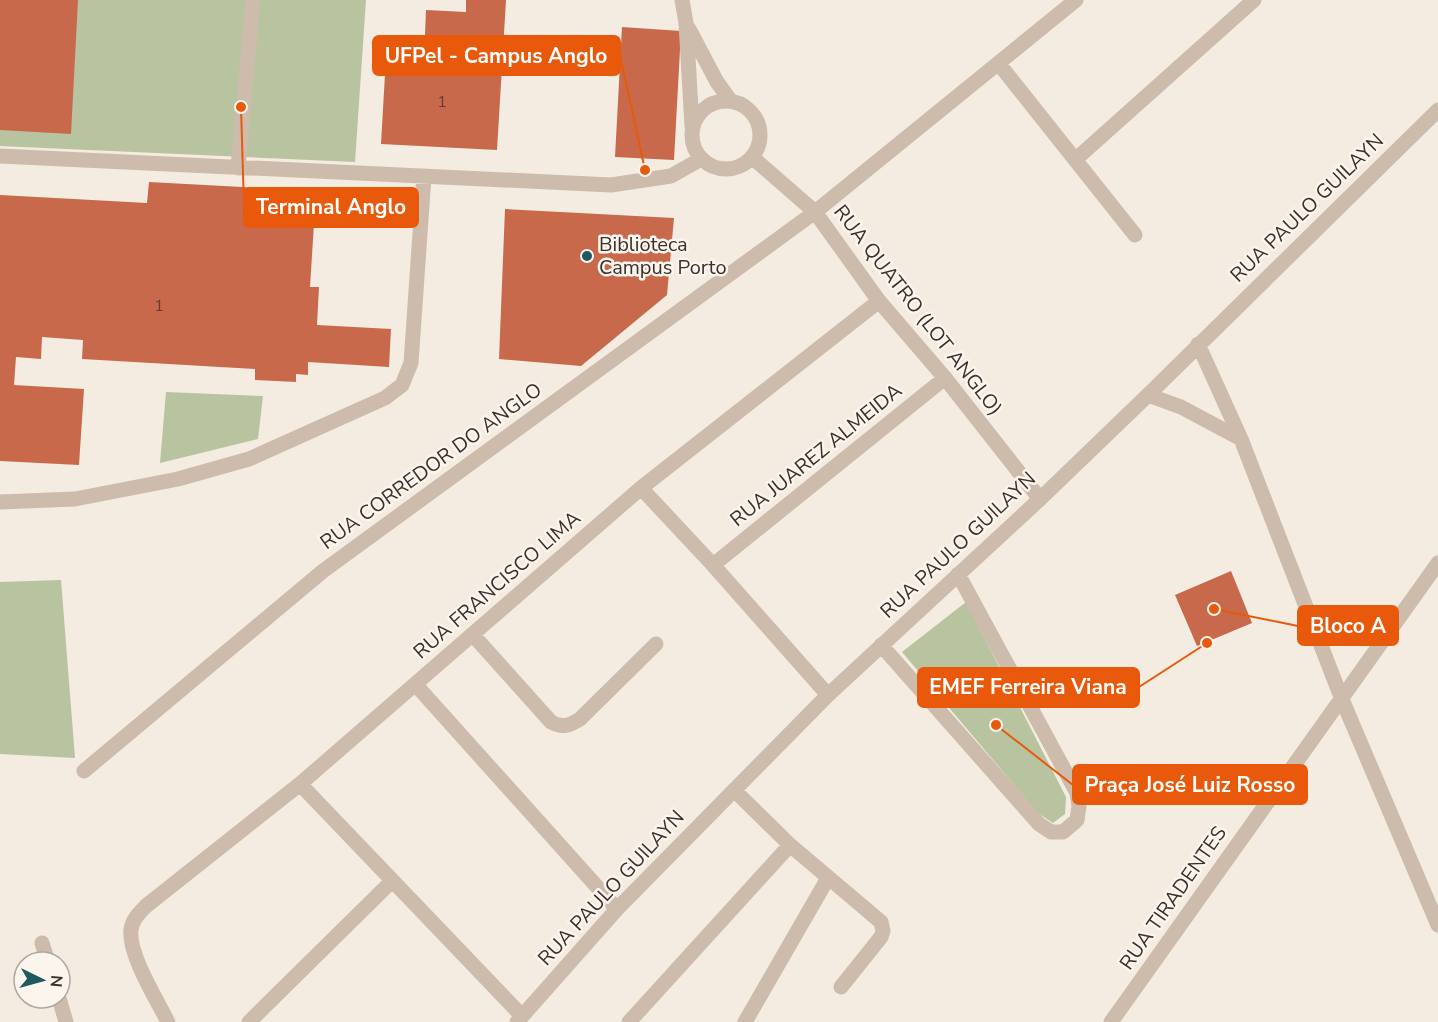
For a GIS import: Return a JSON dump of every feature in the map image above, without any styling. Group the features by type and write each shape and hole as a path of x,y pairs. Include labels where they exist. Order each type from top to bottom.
{"street":[{"path":"238,168 253,0"},
{"path":"682,0 686,23 692,140 701,159 711,166 733,169 752,158 758,148 759,126 755,117 740,103 730,100 719,101 701,111 692,129"},
{"name":"RUA CORREDOR DO ANGLO","path":"84,771 322,571 815,212 1076,0"},
{"path":"1076,159 1254,0"},
{"path":"686,23 717,82 730,100"},
{"path":"999,63 1135,235"},
{"name":"RUA PAULO GUILAYN","path":"520,1019 617,909 828,695 1040,499 1438,110"},
{"path":"0,156 611,185 671,176 701,159"},
{"name":"RUA QUATRO (LOT ANGLO)","path":"752,158 815,212 879,301 945,378 1040,499"},
{"path":"0,502 75,499 178,479 249,459 385,398 402,385 411,363 423,176"},
{"name":"RUA FRANCISCO LIMA","path":"168,1022 132,950 131,930 136,916 300,784 641,488 879,301"},
{"path":"1198,344 1241,439 1341,698 1438,925"},
{"name":"RUA JUAREZ ALMEIDA","path":"713,565 945,378"},
{"path":"1148,395 1181,407 1241,439"},
{"path":"641,488 713,565 828,695"},
{"name":"RUA TIRADENTES","path":"1111,1022 1438,563"},
{"path":"881,645 1039,824 1052,832 1063,832 1077,820 1079,806 1077,793 958,574"},
{"path":"473,634 551,722 560,727 570,725 580,719 656,644"},
{"path":"415,684 617,909"},
{"path":"300,784 520,1019"},
{"path":"734,790 790,845 881,922 883,931 881,937 841,987"},
{"path":"629,1022 790,845"},
{"path":"745,1022 828,878"},
{"path":"249,1022 392,881"},
{"path":"42,943 44,950"}],"green space":[{"path":"0,0 366,0 355,162 0,146"},
{"path":"166,392 263,396 258,439 160,463"},
{"path":"61,580 75,758 0,754 0,582"},
{"path":"966,602 1066,797 1065,814 1053,823 1038,813 902,652"}],"building":[{"path":"0,0 78,0 71,134 0,130"},
{"path":"466,0 506,0 497,150 381,144 386,57 424,59 426,10 466,12"},
{"path":"622,27 681,31 674,160 615,157"},
{"path":"149,182 316,191 310,287 319,287 317,325 391,329 389,367 308,362 308,375 296,374 296,382 255,380 255,369 82,359 83,340 42,337 41,359 16,357 14,385 84,389 79,465 0,461 0,195 147,203"},
{"name":"Biblioteca Campus Porto","path":"505,209 674,218 667,295 581,366 499,359"},
{"path":"1231,571 1252,623 1197,646 1175,595"}],"place":[{"name":"Terminal Anglo","path":"241,107"},
{"name":"UFPel - Campus Anglo","path":"645,170"},
{"name":"Biblioteca Campus Porto","path":"587,256"},
{"name":"Bloco A","path":"1214,609"},
{"name":"EMEF Ferreira Viana","path":"1207,643"},
{"name":"Praça José Luiz Rosso","path":"996,725"}]}
